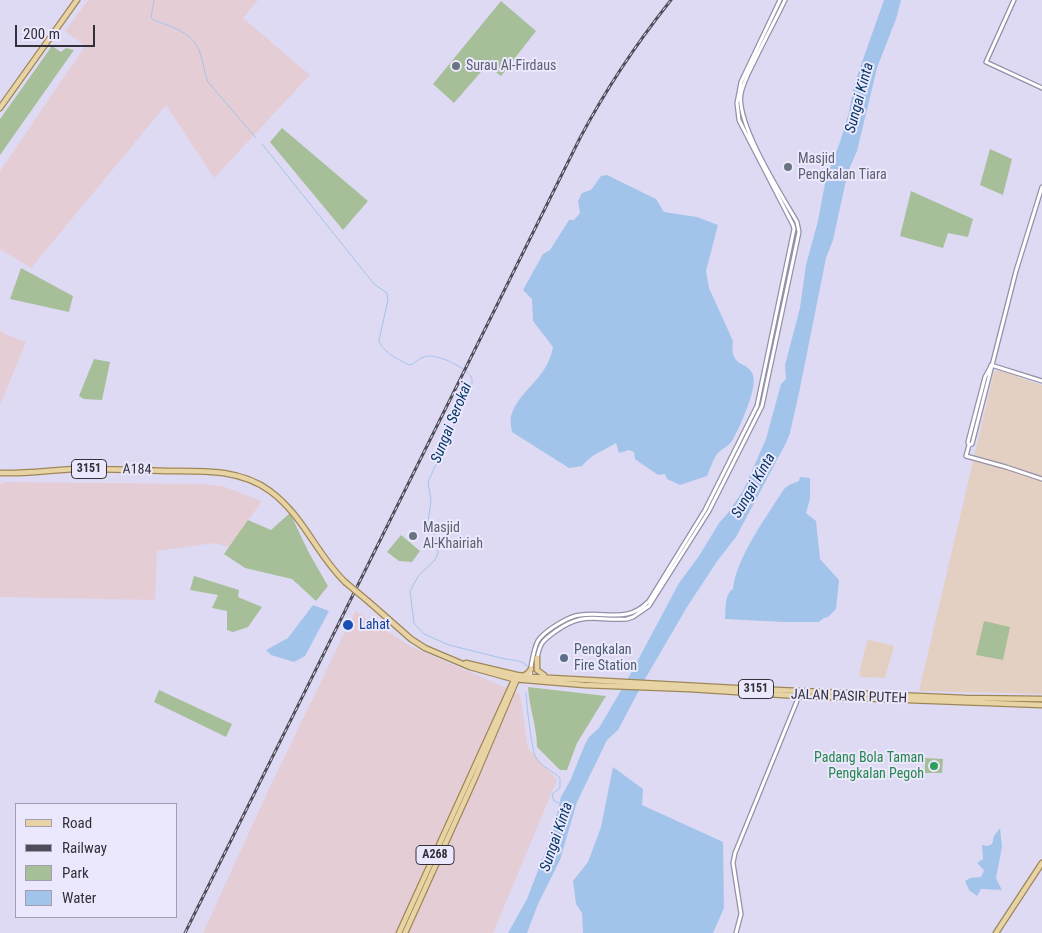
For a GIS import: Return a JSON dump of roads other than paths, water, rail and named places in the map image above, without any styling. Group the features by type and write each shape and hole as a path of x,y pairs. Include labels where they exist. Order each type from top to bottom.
{"main road":[{"path":"0,108 77,0"},
{"name":"A184","path":"0,473 76,469 218,472 242,478 270,491 298,517 327,561 345,582 420,645 440,656 455,661"},
{"path":"537,654 536,668 539,673 556,681"},
{"name":"3151","path":"455,661 499,676 556,681 657,685"},
{"name":"3151","path":"455,661 517,677 524,681 531,678"},
{"path":"514,688 517,677 528,673 531,669"},
{"path":"499,676 508,682 507,693"},
{"name":"A268","path":"405,933 507,693 517,677"},
{"name":"3151","path":"556,681 575,679 610,684"},
{"path":"514,688 524,681"},
{"name":"JALAN PASIR PUTEH","path":"657,685 1042,699"},
{"name":"JALAN PASIR PUTEH","path":"657,685 799,696 1042,705"},
{"name":"A268","path":"400,933 514,688"},
{"path":"773,690 796,693 799,696 804,693 821,692"},
{"path":"855,693 871,699"},
{"path":"996,933 1042,863"}],"street":[{"path":"531,678 540,638 566,619 579,615 628,615 642,608 649,601 705,510 757,406 794,229 743,128 737,103 740,82 780,0"},
{"path":"531,678 531,669 542,641 573,620 585,618 627,619 650,606 709,511 762,406 799,232 797,222 748,131 740,103 741,93 747,77 785,0"},
{"path":"1014,0 986,62 1042,88"},
{"path":"1042,187 1016,271 972,444 969,445 966,456 1042,479"},
{"path":"991,365 1042,381"},
{"path":"736,933 741,914 733,863 734,857 799,696"}],"water":[{"name":"Sungai Kinta","path":"884,0 901,0 896,19 877,68 857,151 850,167 833,240 826,258 800,388 786,443 736,537 718,560 687,607 618,730 607,740 577,802 560,860 538,904 527,933 508,933 527,899 553,831 561,797 571,779 585,744 589,737 599,728 630,675 679,583 744,489 766,439 781,384 786,379 785,365 800,308 806,265 818,221 826,178 840,142 849,112 854,85"},
{"path":"607,175 656,199 664,212 697,217 718,225 706,271 709,288 733,341 736,360 751,370 754,381 753,389 735,435 730,443 717,454 707,476 680,485 667,479 665,474 658,475 635,459 634,452 629,450 619,453 616,443 594,456 582,466 569,468 512,432 511,416 515,406 545,368 553,347 533,321 532,299 523,290 543,254 550,250 569,220 574,220 580,213 578,201 582,193 591,190 601,176"},
{"path":"800,477 810,478 810,499 806,513 816,521 820,559 839,580 836,609 819,622 725,619 727,598 733,589 735,577 746,551 784,489 799,481"},
{"path":"313,605 329,611 305,656 294,662 271,655 266,650 288,638"},
{"path":"613,767 643,789 642,805 723,842 724,908 713,933 583,933 582,913 576,904 573,881 588,862 601,827"},
{"path":"1000,828 1002,847 996,878 1002,890 981,889 977,896 969,890 965,881 970,878 981,877 984,870 977,863 983,859 982,845 992,844 994,836"}],"waterway":[{"name":"Sungai Serokai","path":"154,0 151,17 153,20 182,32 194,42 201,56 208,82 256,138"},
{"name":"Sungai Serokai","path":"262,144 374,284 387,293 388,300 379,340 383,348 396,358 410,365 427,356 439,357 458,366 472,378 472,384 428,482 431,500 428,522 437,542 438,553 435,560 419,575 410,591 414,623 424,634 449,645 518,661 528,667"},
{"name":"Sungai Serokai","path":"526,692 534,754 541,764 560,778 560,788 552,794 554,801 559,803"}],"railway":[{"path":"185,933 580,138 622,67 671,0"}],"place":[{"name":"Surau Al-Firdaus","path":"456,66"},
{"name":"Masjid Pengkalan Tiara","path":"788,167"},
{"name":"Masjid Al-Khairiah","path":"413,536"},
{"name":"Lahat","path":"348,625"},
{"name":"Pengkalan Fire Station","path":"564,658"},
{"name":"Padang Bola Taman Pengkalan Pegoh","path":"934,766"}]}
